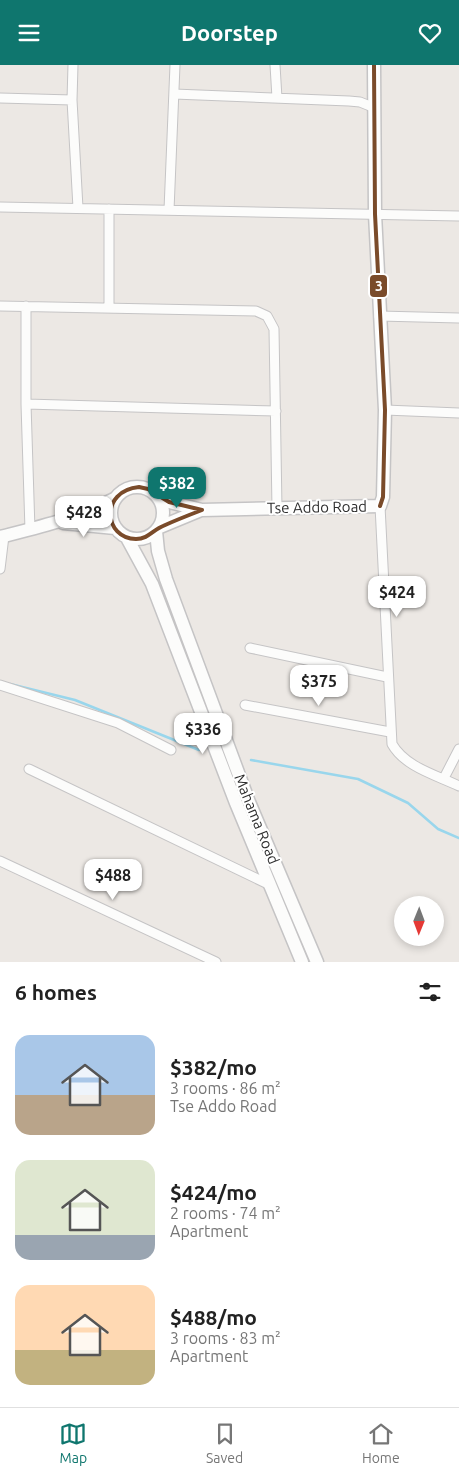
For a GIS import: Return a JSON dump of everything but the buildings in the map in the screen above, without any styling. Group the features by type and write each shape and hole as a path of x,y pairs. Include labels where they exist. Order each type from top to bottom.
{"street":[{"path":"73,65 72,100 78,208"},
{"path":"169,210 175,65"},
{"path":"275,65 277,98"},
{"name":"Tse Addo Road","path":"156,495 169,502 202,510 380,506 384,497 385,411 375,214 374,65"},
{"path":"174,94 349,101 360,102 375,108"},
{"path":"0,98 72,100"},
{"path":"0,207 459,216"},
{"path":"109,209 109,308"},
{"path":"0,305 256,311 267,316 274,329 277,509"},
{"path":"26,306 26,404 30,529"},
{"path":"379,317 459,318"},
{"path":"26,404 276,411"},
{"path":"385,411 459,413"},
{"path":"129,487 139,487 148,489 156,495 161,502 163,510 163,519 158,529 148,537 137,539 127,538 115,528 111,519 110,509 114,499 120,492 129,487"},
{"path":"0,569 2,537 56,523 95,509 114,499"},
{"path":"380,506 387,677 392,744 397,753 407,761 459,785"},
{"name":"Tse Addo Road","path":"158,529 202,510"},
{"path":"56,523 115,528"},
{"name":"Mahama Road","path":"158,529 158,551 166,579 246,792 317,962"},
{"name":"Mahama Road","path":"127,538 152,583 302,962"},
{"path":"250,647 387,677"},
{"path":"0,685 118,723 171,750"},
{"path":"245,705 390,732"},
{"path":"444,779 459,749"},
{"path":"29,769 270,885"},
{"path":"0,861 216,962"}],"waterway":[{"path":"10,684 75,700 199,750"},
{"path":"251,760 358,779 408,803 438,829 459,838"}],"transit line":[{"name":"3","path":"374,65 375,214 385,410 383,497 380,506"},
{"name":"3","path":"139,487 148,489 169,502 202,510 163,526 144,538 125,537 112,524 110,514 112,505 117,497 126,490 139,487"}]}
